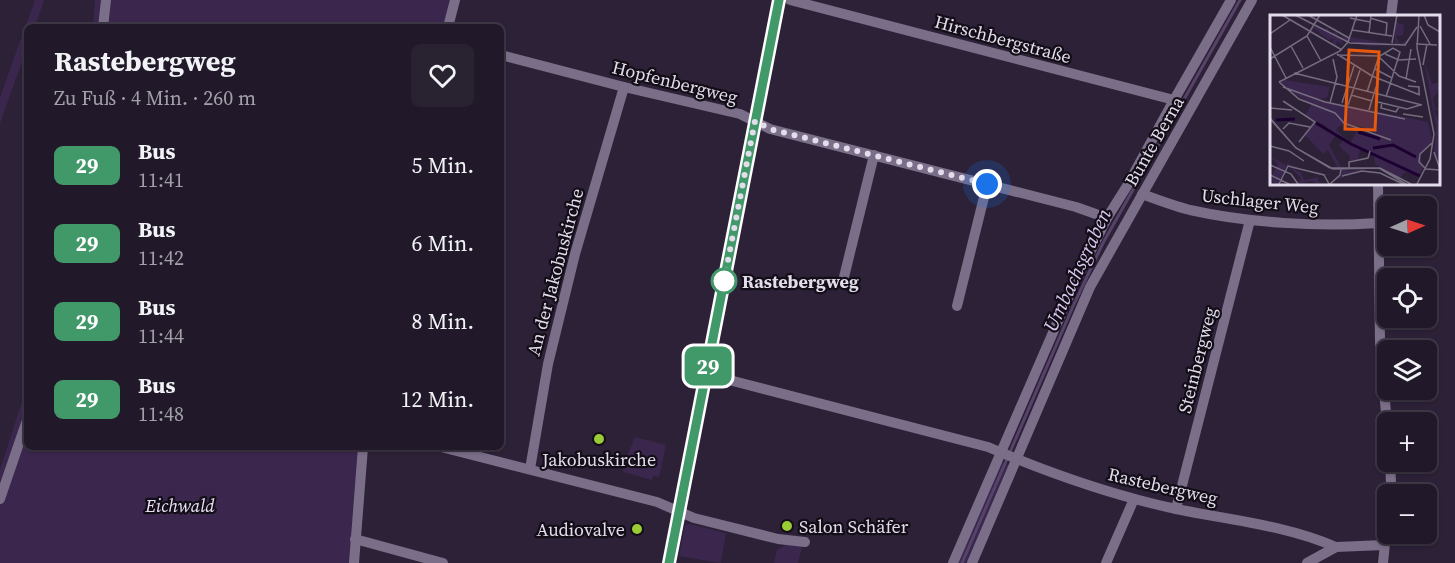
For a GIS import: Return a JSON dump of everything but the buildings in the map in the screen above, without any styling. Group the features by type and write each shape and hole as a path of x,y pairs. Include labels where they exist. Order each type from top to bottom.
{"street":[{"path":"103,24 106,0"},
{"path":"449,24 455,0"},
{"path":"669,563 778,0"},
{"name":"Hirschbergstraße","path":"790,0 1174,100"},
{"name":"Bunte Berna","path":"972,563 1008,456 1071,291 1107,218 1231,0"},
{"name":"Bunte Berna","path":"953,563 1008,456 1090,286 1252,0"},
{"path":"1390,15 1393,0"},
{"name":"Hopfenbergweg","path":"504,56 740,114 770,129 1076,207 1107,218"},
{"name":"An der Jakobuskirche","path":"530,469 548,364 575,254 624,87"},
{"path":"844,277 874,155"},
{"path":"957,306 987,184"},
{"name":"Uschlager Weg","path":"1142,194 1189,209 1250,220 1344,225 1377,223"},
{"name":"Steinbergweg","path":"1176,509 1250,220"},
{"path":"1378,256 1380,342 1386,412"},
{"name":"Rastebergweg","path":"706,375 977,444 1075,481 1134,499 1176,509 1270,525 1312,537 1336,547"},
{"path":"0,499 24,429"},
{"path":"354,563 363,450"},
{"path":"453,450 657,502 694,518 778,539 805,542"},
{"path":"1106,563 1134,499"},
{"path":"355,539 443,563"},
{"path":"1307,563 1336,547 1384,545 1383,563"}],"green space":[{"path":"35,0 44,0 36,24 26,24"},
{"path":"95,0 459,0 453,24 93,24"},
{"path":"24,30 24,56 0,123 0,97"},
{"name":"Eichwald","path":"24,395 24,450 366,450 358,563 0,563 0,470"},
{"path":"635,437 666,445 659,477 653,476 652,480 623,472"},
{"path":"1001,462 1008,465 967,563 957,563"},
{"path":"685,525 726,533 721,563 679,556"},
{"path":"803,543 798,563 774,563 777,550 787,544"}],"waterway":[{"name":"Umbachsgraben","path":"962,563 1074,304 1103,243 1240,0"}],"bus line":[{"name":"29","path":"669,563 779,0"}],"place":[{"name":"Rastebergweg","path":"724,281"},
{"name":"Jakobuskirche","path":"599,439"},
{"name":"Salon Schäfer","path":"787,526"},
{"name":"Audiovalve","path":"637,529"}],"route":[{"path":"724,281 755,121 770,129 987,184"}]}
